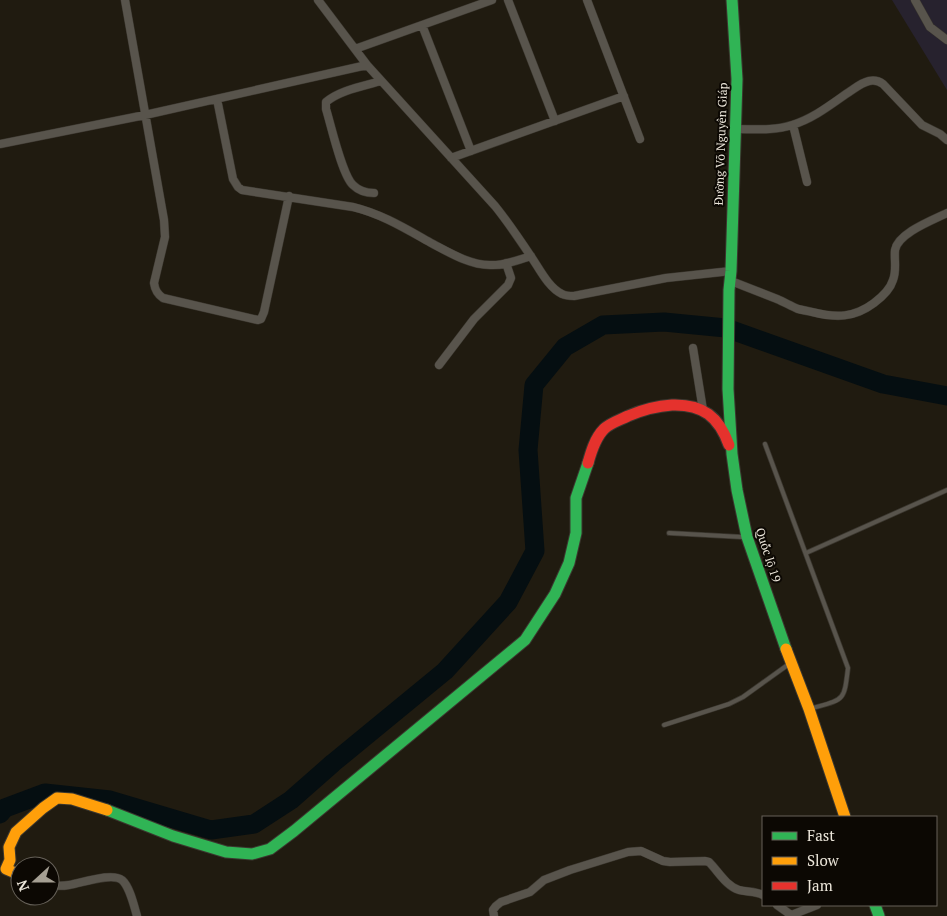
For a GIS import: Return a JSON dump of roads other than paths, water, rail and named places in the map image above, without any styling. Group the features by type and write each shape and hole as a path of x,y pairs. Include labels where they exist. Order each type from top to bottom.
{"main road":[{"name":"Đường Võ Nguyên Giáp","path":"730,280 737,79 732,0"},
{"name":"Quốc lộ 19","path":"730,280 728,390 732,454 747,537 809,709 845,816"},
{"path":"10,871 6,869 10,860 9,847 16,832 57,798 104,808 173,836 226,852 252,854 270,849 525,640 554,594 569,563 576,533 576,498 593,447 603,430 635,412 650,408 679,405 693,406 713,417 725,434 732,454"}],"street":[{"path":"125,0 164,220 165,237 154,283 158,295 163,298 258,320 261,319 289,196"},
{"path":"318,0 367,65 505,218 550,284 561,294 574,296 666,278 730,280 799,309 841,317 869,307 882,297 893,282 895,252 899,242 907,234 947,213"},
{"path":"355,50 492,0"},
{"path":"508,0 555,121"},
{"path":"587,0 640,139"},
{"path":"915,0 930,27 947,40"},
{"path":"422,26 471,151"},
{"path":"0,144 145,115 367,65"},
{"path":"374,193 366,193 358,189 347,178 326,108 326,102 341,93 381,81"},
{"path":"735,129 780,129 793,125 821,111 858,86 866,82 875,81 884,84 922,125 940,134 947,140"},
{"path":"451,158 624,96"},
{"path":"217,99 231,172 235,183 242,190 289,196 370,211 476,264 506,263 531,256"},
{"path":"793,125 806,182"},
{"path":"439,365 474,318 510,282 511,278 506,263"},
{"path":"693,348 703,410"},
{"path":"494,916 493,910 500,902 530,892 544,880 602,860 636,851 641,851 663,861 670,862 705,860 730,886 762,895"},
{"path":"60,885 117,877 125,884 137,916"},
{"path":"778,906 790,916 815,906"}],"lane":[{"path":"765,444 848,668 846,688 843,696 837,701 809,709"},
{"path":"806,553 947,490"},
{"path":"669,533 747,537"},
{"path":"664,725 729,704 743,697 791,663"}],"waterway":[{"path":"0,814 5,808 45,793 110,800 211,830 254,824 291,800 445,671 508,602 535,551 528,450 534,385 565,347 603,325 664,322 726,328 883,384 947,396"}]}
